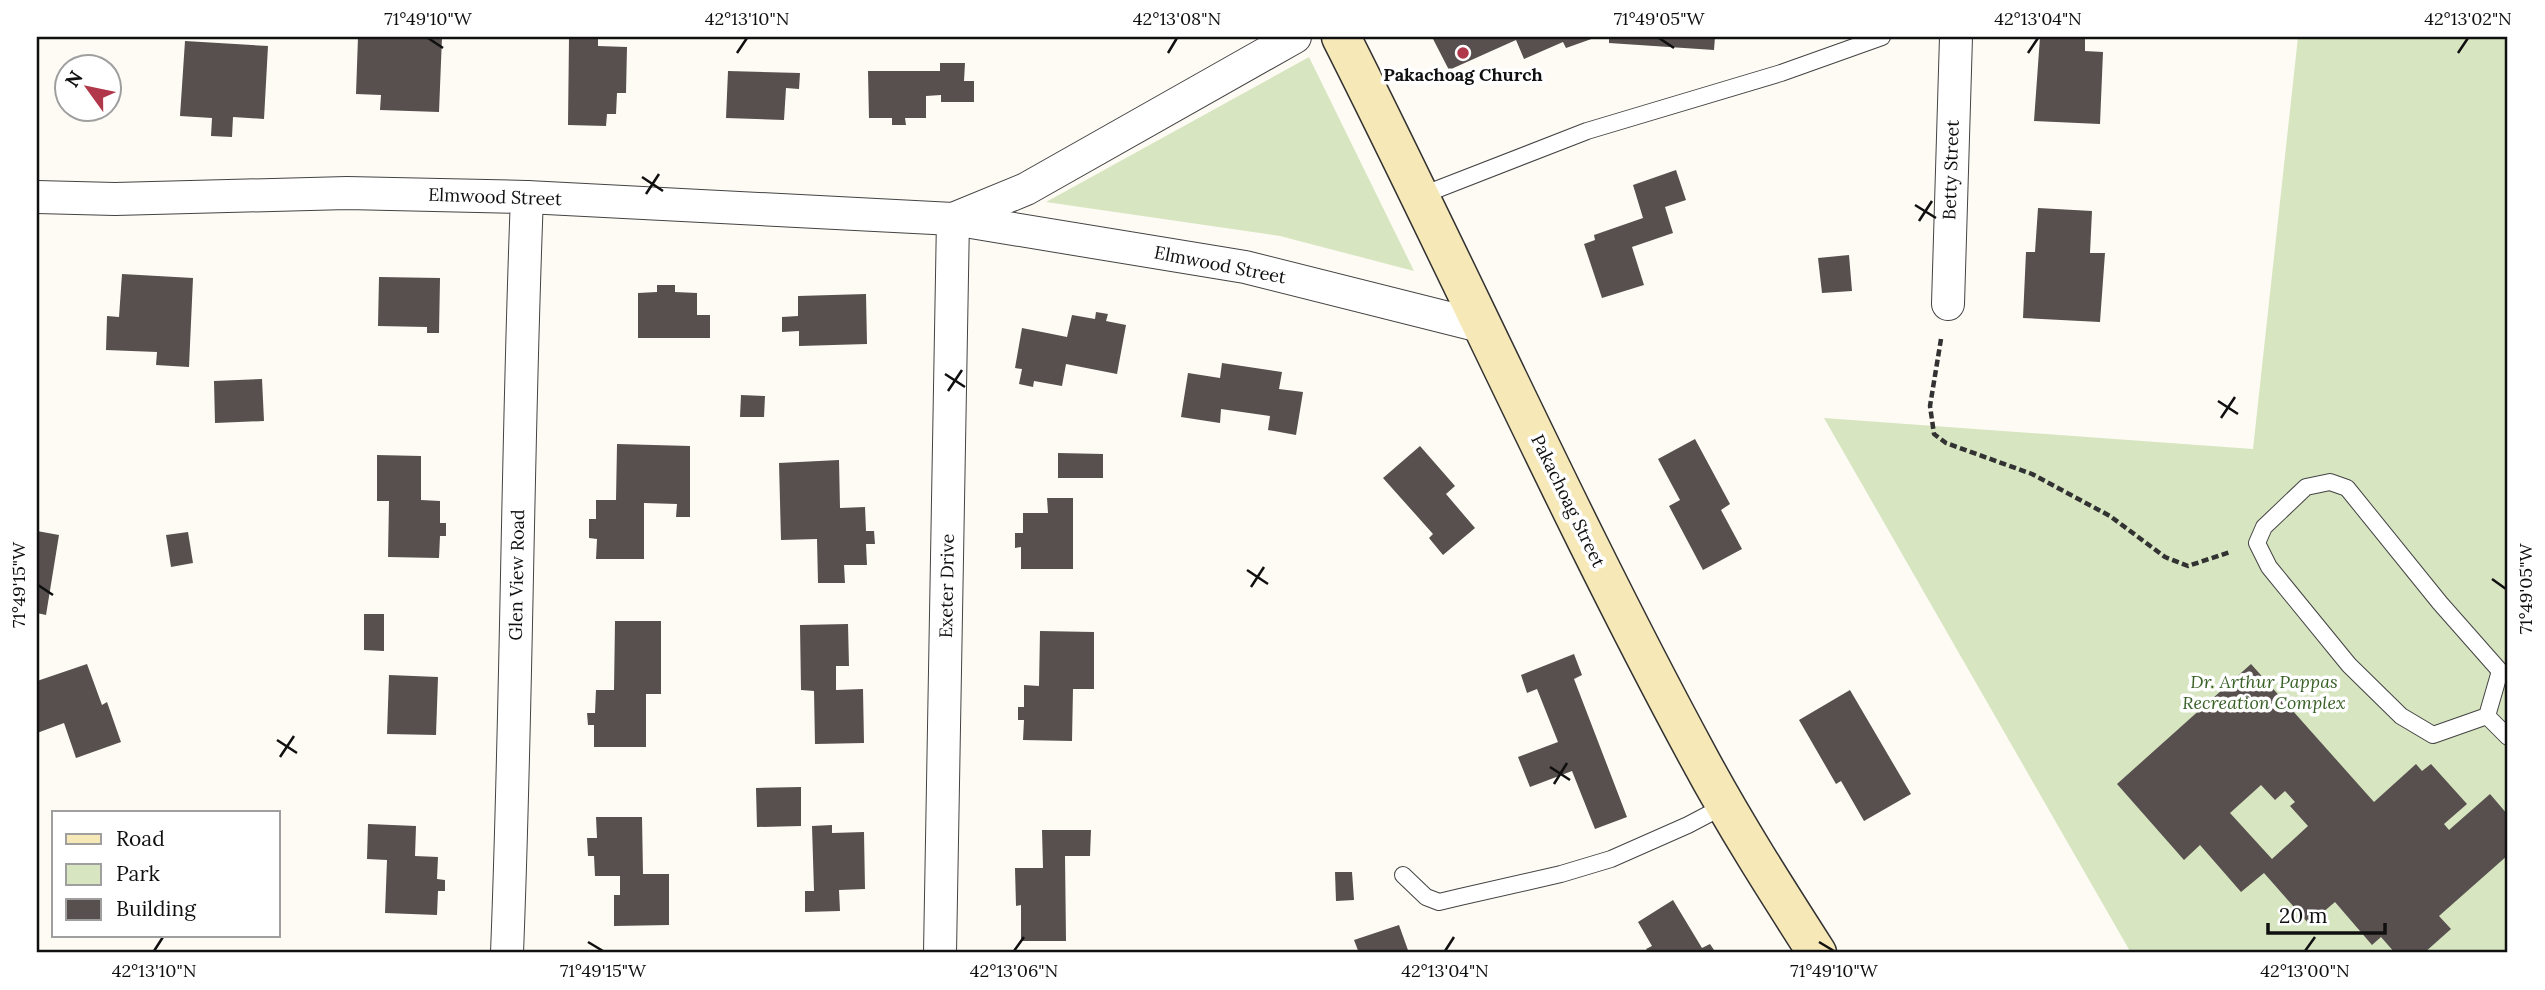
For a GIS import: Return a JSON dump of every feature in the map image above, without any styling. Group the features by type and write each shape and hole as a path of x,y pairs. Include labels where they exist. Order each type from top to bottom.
{"street":[{"name":"Elmwood Street","path":"953,219 1026,189 1295,37"},
{"name":"Pakachoag Street","path":"1341,37 1606,581 1699,760 1817,953"},
{"name":"Betty Street","path":"1948,304 1956,37"},
{"name":"Elmwood Street","path":"37,197 115,199 347,193 527,197 953,219 1245,267 1484,327"},
{"name":"Glen View Road","path":"507,953 516,643 519,400 527,197"},
{"name":"Exeter Drive","path":"940,953 953,219"}],"lane":[{"path":"1420,196 1587,131 1782,72 1882,37"},
{"path":"2330,482 2347,488 2440,603 2500,671 2487,716 2433,735 2401,716 2349,665 2269,567 2258,543 2264,527 2306,487 2330,482"},
{"path":"2487,716 2508,737"},
{"path":"1403,875 1426,897 1439,902 1561,874 1611,859 1726,805"}],"path":[{"path":"1948,304 1930,406 1934,435 1946,443 2032,474 2110,516 2165,557 2188,566 2258,543"}],"green space":[{"name":"Dr. Arthur Pappas Recreation Complex","path":"2298,37 2508,37 2508,953 2131,953 1824,418 2253,449"},
{"path":"1309,57 1414,271 1280,236 1046,202"}],"building":[{"path":"358,37 442,37 439,112 380,110 381,95 356,94"},
{"path":"569,37 598,37 598,46 627,47 626,93 617,93 616,114 607,114 606,126 568,125"},
{"name":"Pakachoag Church","path":"1432,37 1597,37 1566,48 1563,42 1524,59 1516,40 1449,70"},
{"path":"1609,37 1715,37 1714,50 1609,43"},
{"path":"2040,37 2085,37 2085,51 2103,52 2100,124 2034,121"},
{"path":"185,41 268,46 264,119 233,117 232,137 211,136 212,118 180,116"},
{"path":"940,63 965,63 964,81 974,81 974,102 941,102 941,95 926,96 926,118 905,118 906,125 892,125 892,118 869,118 868,71 940,71"},
{"path":"728,71 800,73 799,89 786,88 784,120 726,118"},
{"path":"1676,170 1686,200 1665,207 1673,233 1632,247 1644,285 1602,298 1584,244 1595,240 1594,235 1643,218 1633,185"},
{"path":"2038,208 2092,211 2090,253 2105,253 2100,322 2023,318 2026,252 2035,252"},
{"path":"1849,255 1852,291 1822,293 1818,258"},
{"path":"122,274 193,278 189,367 156,365 157,352 106,350 107,316 119,317"},
{"path":"379,277 440,278 439,333 427,333 427,327 378,326"},
{"path":"657,285 675,285 675,292 697,293 697,315 710,315 710,338 638,338 638,293 657,292"},
{"path":"866,294 867,344 799,346 799,331 782,332 782,317 798,316 798,296"},
{"path":"1096,312 1108,314 1106,321 1126,325 1117,374 1066,364 1062,386 1034,381 1033,387 1019,384 1022,369 1015,368 1022,328 1067,337 1072,315 1095,319"},
{"path":"1222,363 1282,372 1279,389 1303,392 1296,435 1268,430 1270,416 1221,409 1220,423 1181,417 1188,373 1220,378"},
{"path":"262,379 264,421 215,423 214,381"},
{"path":"741,395 765,396 764,417 740,417"},
{"path":"1695,439 1730,504 1721,510 1742,549 1703,570 1669,506 1680,500 1658,459"},
{"path":"617,444 690,446 690,517 676,517 677,504 644,503 644,559 596,559 597,539 589,538 589,519 596,519 596,500 616,500"},
{"path":"1420,446 1455,486 1446,494 1475,528 1443,555 1429,538 1433,534 1383,478"},
{"path":"1058,453 1103,454 1103,478 1058,478"},
{"path":"377,455 421,456 421,500 440,501 440,523 446,523 446,536 440,536 439,558 388,557 389,501 377,501"},
{"path":"839,460 840,508 865,507 866,531 874,531 875,544 866,544 867,565 844,565 845,583 818,583 817,539 781,540 779,463"},
{"path":"1047,498 1073,498 1073,569 1021,569 1021,547 1015,548 1015,533 1023,533 1023,513 1048,513"},
{"path":"37,531 59,535 46,615 37,613"},
{"path":"188,532 193,563 171,567 166,535"},
{"path":"364,614 384,614 384,651 364,650"},
{"path":"615,621 661,621 661,694 646,694 646,747 594,747 594,725 588,725 587,713 595,713 596,690 614,690"},
{"path":"848,624 849,666 836,666 836,690 863,689 864,743 815,744 814,691 801,690 800,625"},
{"path":"1040,631 1094,632 1094,689 1073,689 1072,741 1023,740 1024,720 1018,720 1018,707 1024,707 1024,685 1039,686"},
{"path":"1574,654 1582,675 1574,679 1627,817 1595,829 1572,771 1530,787 1518,757 1558,742 1537,689 1527,693 1521,675"},
{"path":"87,664 102,705 107,702 121,742 76,758 64,723 37,733 37,681"},
{"path":"2251,664 2374,802 2416,764 2422,771 2431,764 2467,804 2444,824 2449,830 2490,794 2508,815 2508,855 2439,916 2451,929 2424,953 2395,953 2381,937 2372,945 2335,902 2309,924 2264,873 2241,892 2200,845 2184,860 2117,784","holes":["2261,785 2275,800 2285,791 2295,802 2290,806 2308,826 2272,859 2230,813"]},
{"path":"389,675 438,677 436,735 387,734"},
{"path":"1850,690 1911,794 1864,821 1841,781 1836,784 1799,720"},
{"path":"801,787 801,826 757,827 756,788"},
{"path":"596,817 642,817 643,874 669,874 669,925 614,926 614,895 620,895 620,876 595,876 594,856 588,856 587,838 597,838"},
{"path":"368,824 416,826 415,856 438,857 437,879 445,880 445,891 438,891 437,915 385,913 387,860 367,859"},
{"path":"832,825 832,833 864,832 865,889 839,890 840,911 805,912 805,891 814,891 812,826"},
{"path":"1042,830 1091,830 1090,856 1065,856 1066,941 1021,941 1021,905 1016,906 1015,868 1043,868"},
{"path":"1335,872 1352,872 1354,900 1336,901"},
{"path":"1673,900 1702,948 1710,944 1716,953 1649,953 1646,949 1652,946 1638,922"},
{"path":"1399,925 1409,953 1359,953 1354,940"}],"place":[{"name":"Pakachoag Church","path":"1463,53"}]}
